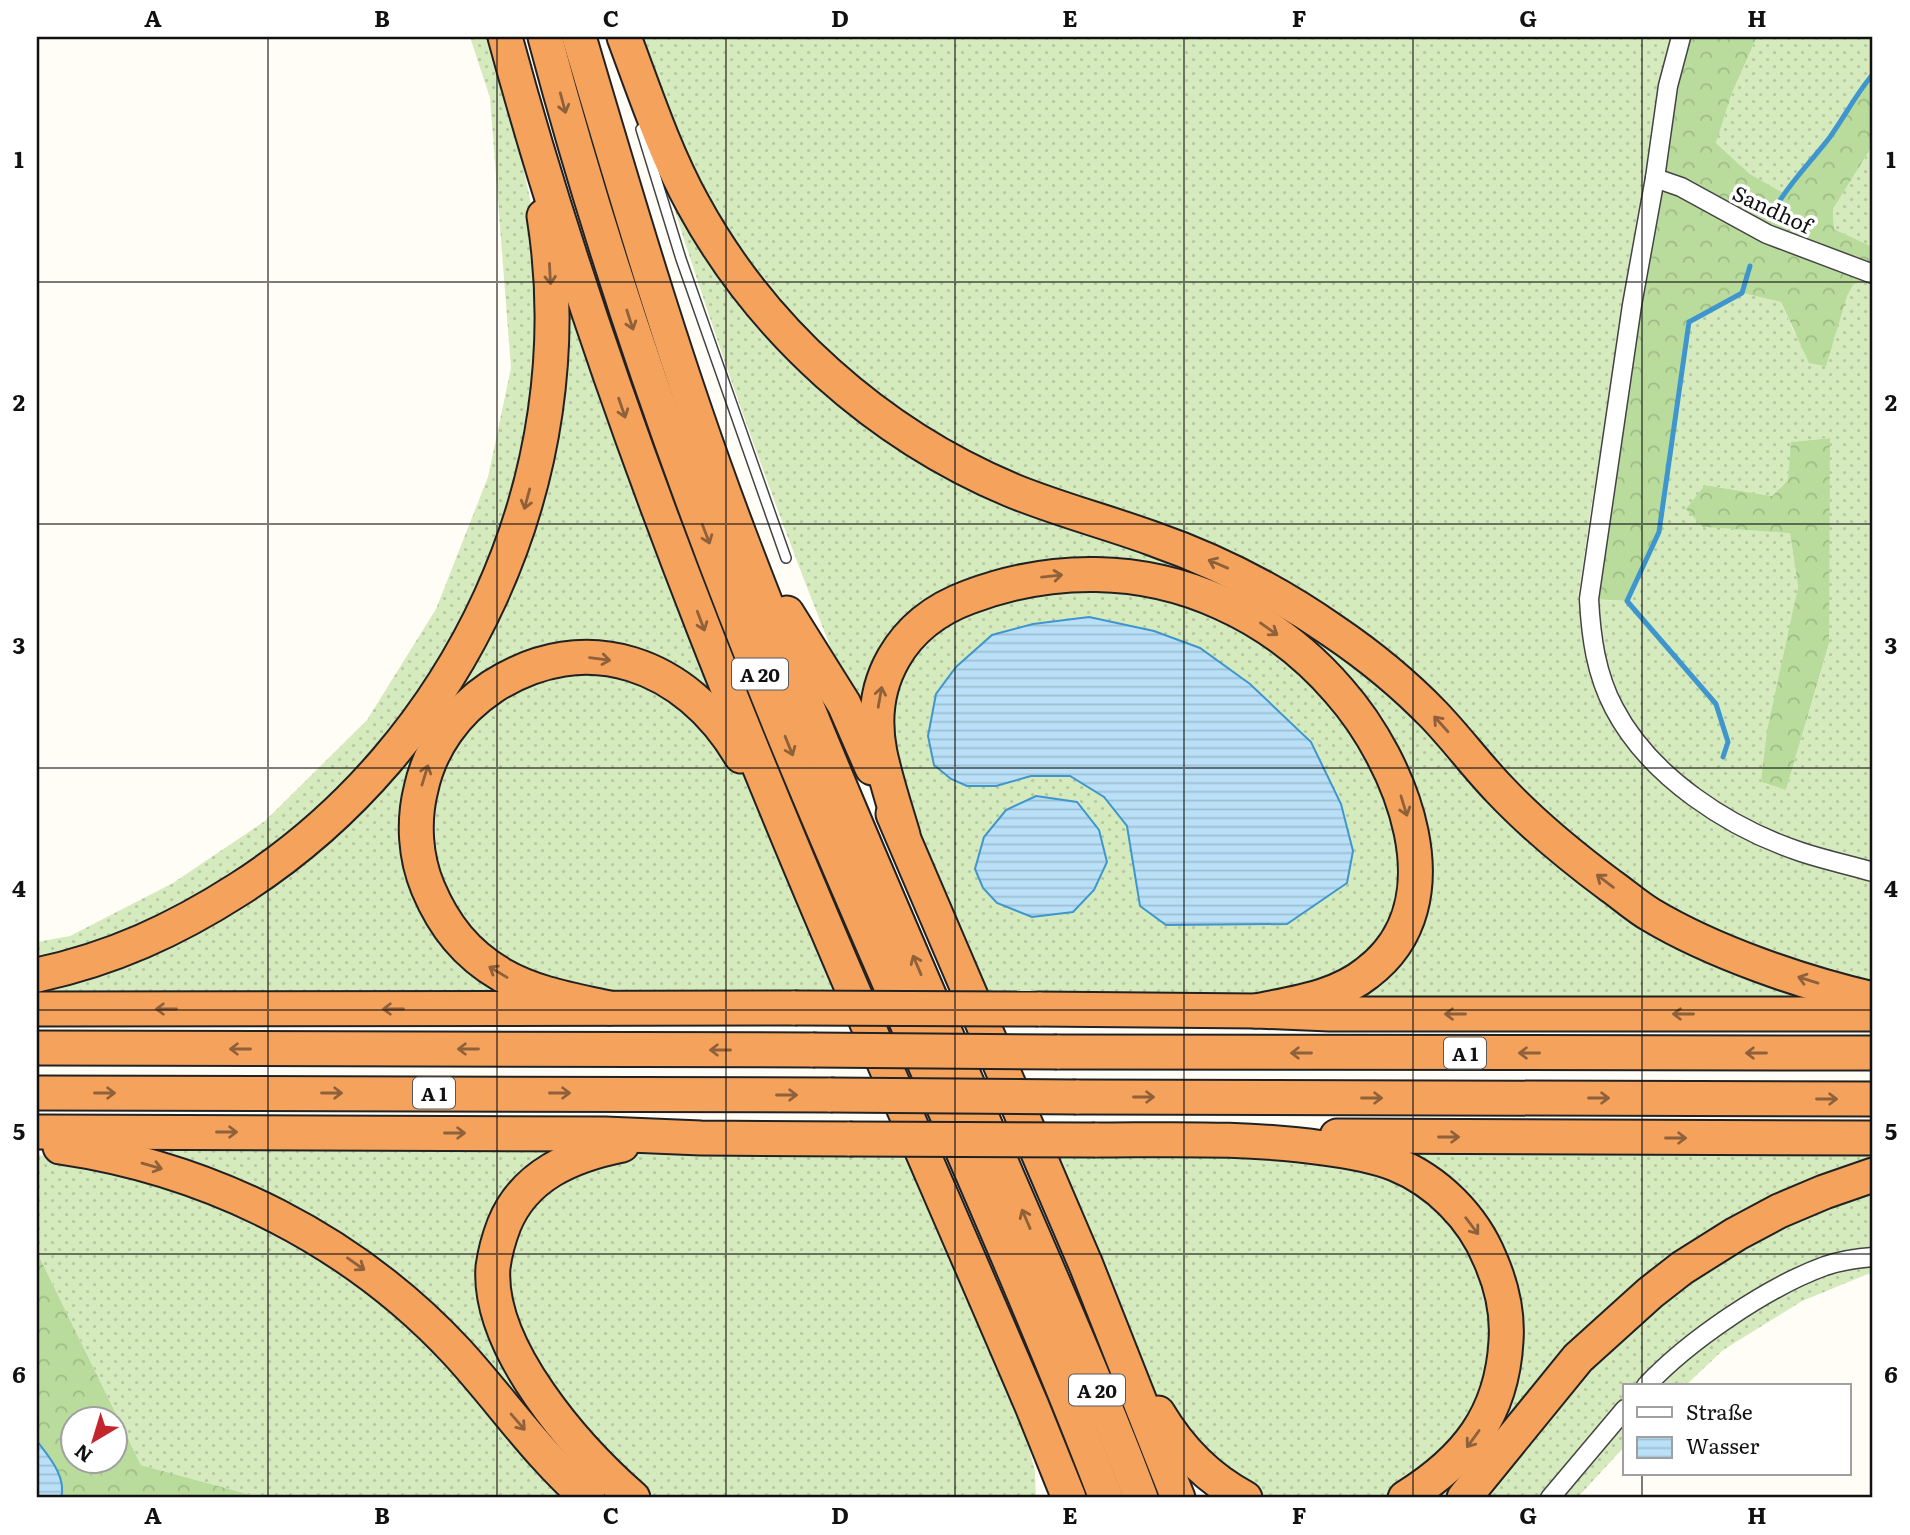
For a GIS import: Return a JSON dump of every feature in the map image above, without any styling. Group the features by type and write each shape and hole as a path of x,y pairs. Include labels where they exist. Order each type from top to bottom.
{"highway":[{"path":"505,37 586,299 641,461 710,646 1069,1498"},
{"name":"A 20","path":"545,37 580,164 644,363 739,622 822,827 1023,1294 1105,1498"},
{"name":"A 20","path":"579,37 675,353 741,540 852,813 1053,1282 1141,1498"},
{"path":"621,43 691,202 721,250 754,296 789,336 828,374 866,405 907,434 962,467 1011,490 1212,561 1283,596 1388,671 1435,716 1500,791 1576,860 1650,914 1723,951 1873,999"},
{"path":"37,975 89,961 149,940 202,913 278,864 331,819 377,772 402,744 452,670 476,629 510,550 526,503 546,409 551,363 552,306 548,241 533,133"},
{"path":"741,540 844,704 903,835 1121,1351 1178,1498"},
{"path":"903,835 880,752 878,701 886,671 898,649 913,631 932,616 959,601 995,587 1027,579 1061,575 1135,577 1178,587 1222,602 1266,626 1304,656 1338,690 1362,720 1396,783 1408,820 1416,861 1412,907 1404,928 1392,948 1369,973 1326,995 1256,1011"},
{"path":"609,1008 535,990 504,976 476,958 456,938 433,901 418,853 417,804 428,763 449,727 464,709 500,682 525,669 561,659 597,658 628,663 655,673 681,687 705,707 730,737 790,839"},
{"path":"37,1009 1038,1009 1331,1014 1873,1014"},
{"name":"A 1","path":"37,1048 1873,1053"},
{"name":"A 1","path":"37,1093 1873,1099"},
{"path":"37,1132 605,1133 701,1138 1095,1140 1258,1140 1298,1136 1873,1138"},
{"path":"633,1498 577,1443 545,1403 505,1330 496,1299 493,1267 498,1241 509,1215 526,1189 550,1170 567,1160 597,1150 701,1138"},
{"path":"1258,1140 1351,1152 1396,1164 1429,1184 1458,1207 1482,1239 1500,1282 1507,1320 1505,1363 1494,1400 1482,1427 1460,1457 1433,1481 1405,1498"},
{"path":"37,1144 123,1159 180,1174 243,1198 324,1242 405,1301 456,1352 541,1450 588,1498"},
{"path":"1464,1498 1578,1358 1650,1293 1704,1254 1779,1211 1873,1175"},
{"path":"1121,1351 1168,1430 1195,1463 1222,1485 1245,1498"},
{"path":"1032,1406 1044,1470 1045,1498"}],"street":[{"path":"1681,37 1668,86 1632,305 1589,599 1591,641 1601,677 1614,708 1637,743 1667,774 1710,808 1755,833 1800,852 1873,872"},
{"name":"Sandhof","path":"1655,178 1681,187 1767,234 1873,274"},
{"path":"1648,1384 1717,1327 1795,1279 1827,1265 1873,1257"},
{"path":"1550,1498 1623,1411"}],"lane":[{"path":"638,117 681,259 786,558"}],"green space":[{"path":"470,37 490,37 531,203 540,287 532,422 500,547 438,673 357,778 215,892 37,968 37,942 70,936 173,883 265,821 367,720 436,609 488,477 511,368 490,98"},
{"path":"634,37 1681,37 1646,192 1592,502 1578,599 1627,601 1659,532 1689,322 1742,293 1781,302 1795,334 1847,296 1854,284 1873,281 1873,985 1857,983 1699,927 1585,856 1388,661 975,465 822,358 695,191","holes":["1829,438 1829,645 1786,790 1761,782 1798,587 1790,532 1703,527 1705,485 1772,496 1788,480 1792,442"]},
{"path":"1681,37 1757,37 1732,93 1716,143 1750,174 1783,193 1831,136 1873,74 1873,145 1833,209 1834,229 1873,247 1873,281 1854,284 1847,296 1826,366 1809,363 1781,302 1742,293 1689,322 1659,532 1627,601 1589,599"},
{"path":"1757,37 1873,37 1873,74 1831,136 1783,194 1750,174 1716,143 1732,93"},
{"path":"1873,145 1873,247 1834,229 1833,209"},
{"path":"673,205 727,289 767,335 811,378 1156,555 1264,603 1375,680 1527,837 1826,998 1338,1009 1414,924 1385,741 1199,584 951,596 865,732 763,471"},
{"path":"562,278 729,719 585,650 446,719 421,892 537,1001 37,1002 37,990 280,874 501,600"},
{"path":"1830,438 1829,644 1786,790 1761,782 1767,731 1798,587 1790,533 1703,527 1686,509 1705,485 1772,496 1788,480 1791,442"},
{"path":"1106,583 1211,608 1323,686 1383,777 1409,886 1377,956 1281,998 980,993 900,803 886,694 931,627 971,604","holes":["1089,617 1154,631 1200,648 1140,906 1127,826 1104,797 1070,776 1031,776 996,786 950,779 935,765 928,736 936,695 956,667 1033,624","1036,796 1032,917 997,903 983,888 984,837 1006,810"]},
{"path":"638,673 725,739 750,785 840,991 788,991 790,996 590,996 520,976 440,901 424,809 454,733 532,674"},
{"path":"1379,1141 1873,1146 1873,1163 1712,1237 1451,1498 1418,1498 1482,1441 1510,1292"},
{"path":"591,1142 554,1157 484,1280 618,1498 604,1498 426,1303 117,1146"},
{"path":"618,1151 907,1153 1021,1416 1035,1472 1036,1498 644,1498 617,1474 513,1329 506,1241 553,1175"},
{"path":"1287,1152 1407,1179 1473,1242 1499,1333 1476,1422 1395,1494 1384,1498 1260,1498 1167,1418 1146,1380 1049,1155"},
{"path":"37,1155 89,1162 256,1217 391,1304 573,1498 262,1498 141,1465 130,1442 130,1406 112,1406 37,1252"},
{"path":"1873,1186 1873,1251 1826,1260 1642,1384 1623,1384 1623,1403 1543,1498 1476,1498 1623,1328 1740,1243"},
{"path":"37,1252 112,1406 60,1406 60,1476 130,1476 130,1442 141,1465 262,1498 61,1498 63,1489 56,1467 37,1441"},
{"path":"1873,1263 1873,1275 1868,1274 1802,1301 1723,1350 1687,1384 1654,1384 1757,1306 1828,1270"},
{"path":"1623,1418 1623,1448 1577,1498 1555,1498"}],"water":[{"path":"1089,617 1154,631 1200,648 1250,684 1311,742 1341,804 1353,851 1347,883 1287,924 1166,925 1140,906 1127,826 1104,797 1070,776 1031,776 996,786 967,786 951,779 934,765 928,736 936,694 956,667 992,635 1033,624"},
{"path":"1036,796 1077,802 1099,830 1107,862 1094,890 1073,912 1032,917 997,903 983,888 975,869 984,837 1006,810"},
{"path":"37,1441 59,1475 61,1498 37,1498"}],"waterway":[{"path":"1774,210 1830,137 1873,74"},
{"path":"1723,757 1728,742 1716,704 1627,601 1659,532 1689,322 1742,293 1750,266"}]}
